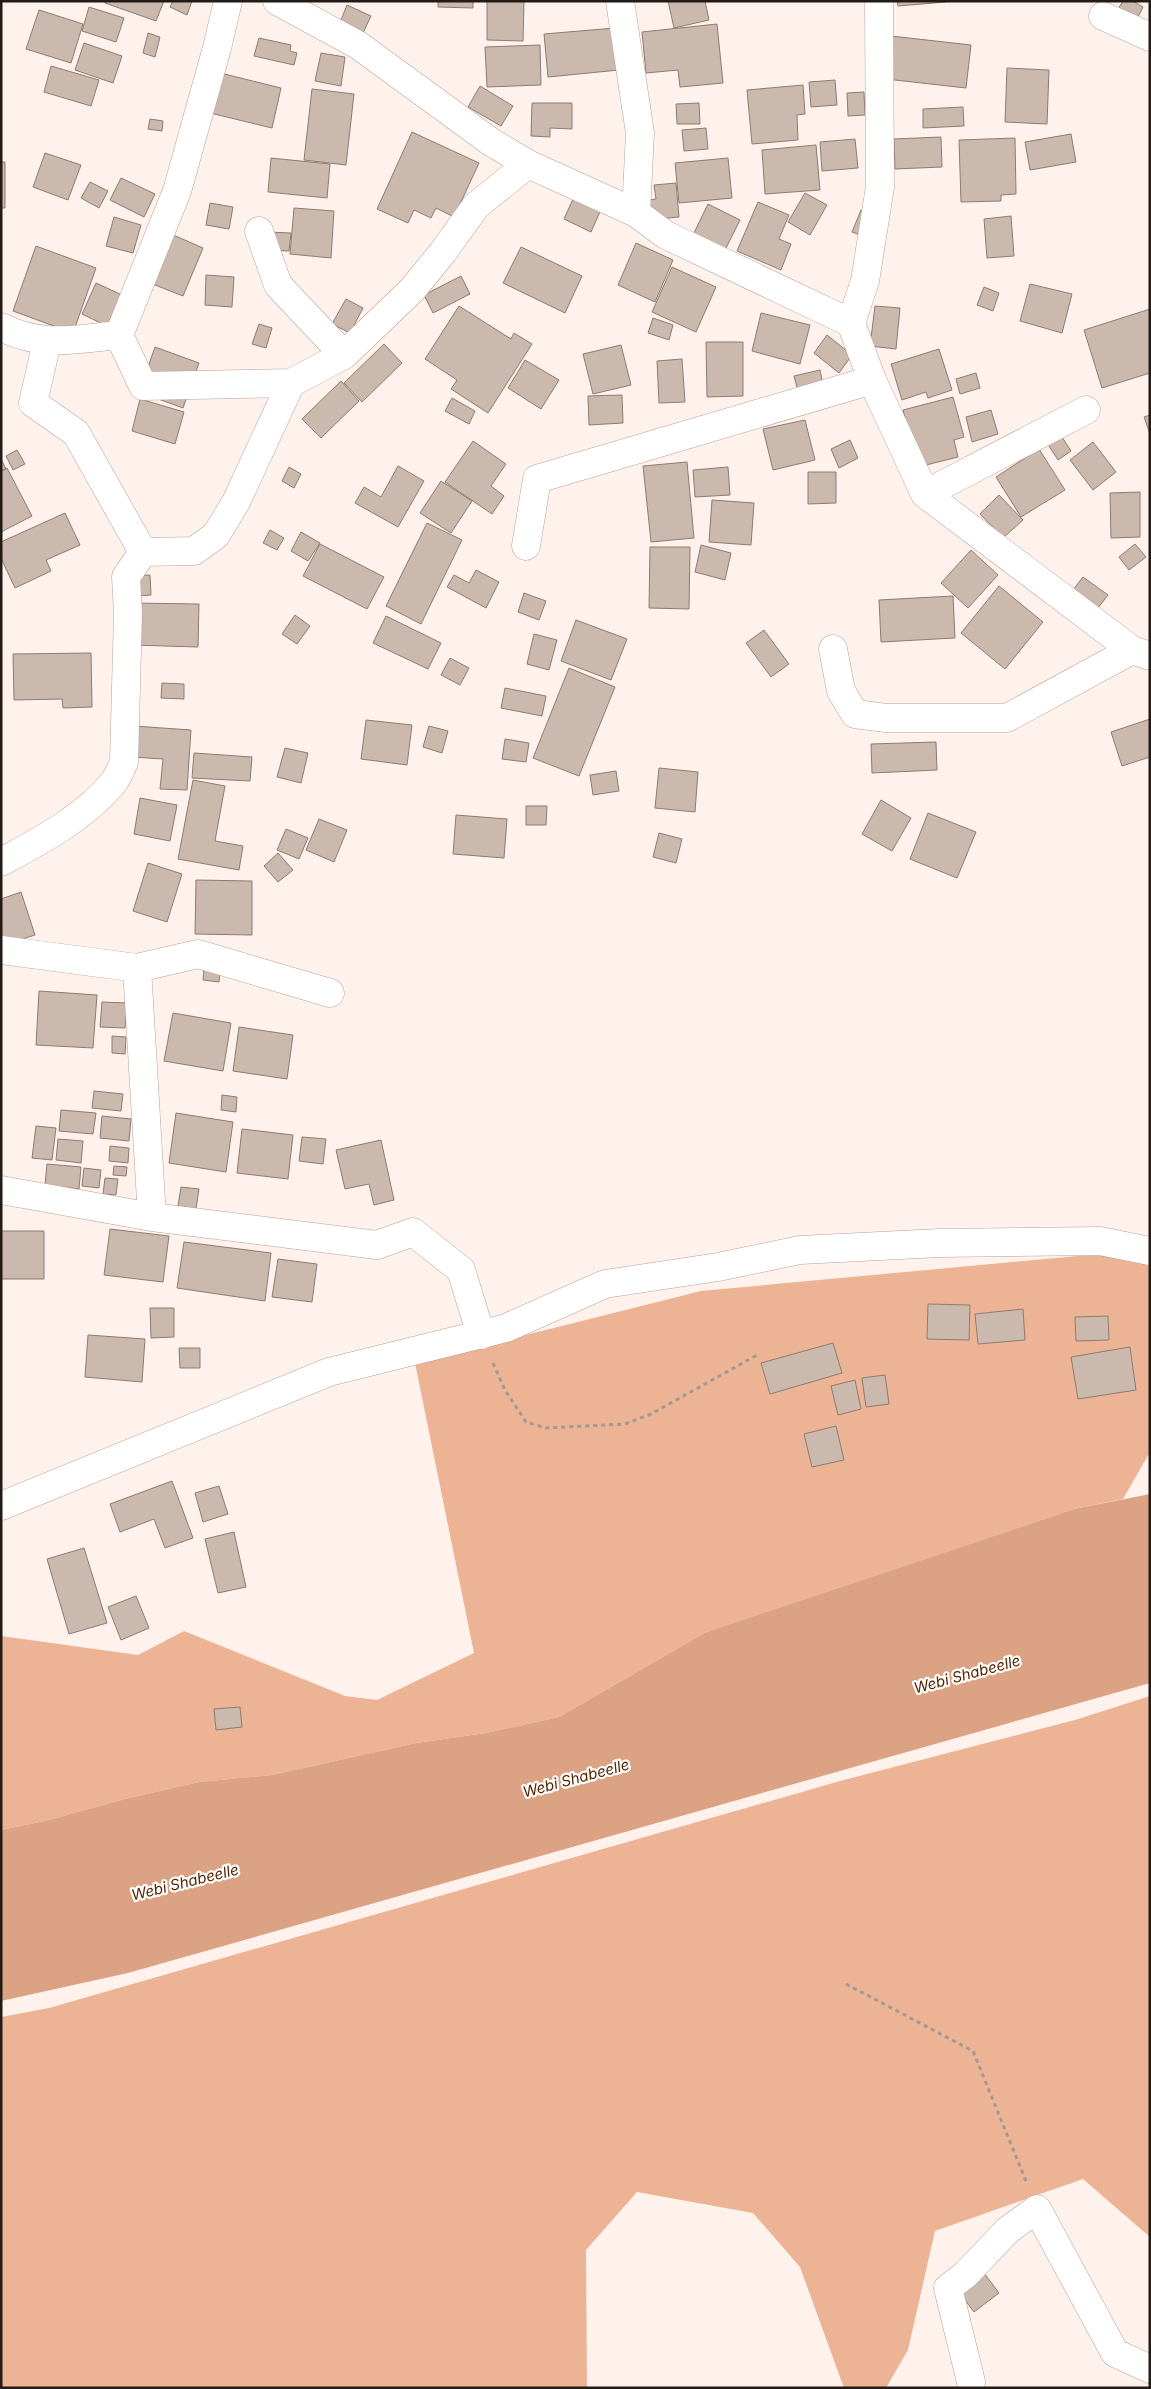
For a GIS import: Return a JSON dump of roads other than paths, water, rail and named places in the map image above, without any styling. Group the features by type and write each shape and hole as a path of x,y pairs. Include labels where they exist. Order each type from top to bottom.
{"street":[{"path":"228,1 217,48 177,191 119,335 143,386 291,383 344,355 412,290 443,252 476,206 528,164"},
{"path":"277,1 358,46 491,142 528,164 636,213 666,235 851,323"},
{"path":"620,1 640,133 636,213"},
{"path":"833,649 841,691 855,714 886,718 1007,718 1141,653 925,494 872,380 851,323 865,282 880,187 880,1"},
{"path":"1103,16 1150,37"},
{"path":"259,231 278,285 344,355"},
{"path":"1,327 14,333 47,342 119,335"},
{"path":"47,342 33,403 76,433 143,552"},
{"path":"526,546 537,480 872,380"},
{"path":"143,552 194,551 216,535 236,502 291,383"},
{"path":"925,494 1086,410"},
{"path":"1,862 40,841 84,810 114,782 124,762 128,613 126,577 143,552"},
{"path":"1,950 137,968 198,954 330,993"},
{"path":"137,968 152,1217"},
{"path":"1,1190 152,1217 377,1245 413,1232 461,1270 481,1335"},
{"path":"1,1506 329,1372 506,1328 605,1284 718,1267 800,1250 940,1243 1100,1241 1150,1251"},
{"path":"971,2382 948,2288 965,2275 1008,2230 1037,2209 1115,2353 1150,2368"}],"water":[{"name":"Webi Shabeelle","path":"1150,1494 1150,1683 128,1973 1,2001 1,1830 49,1820 125,1799 199,1782 272,1775 416,1743 486,1733 559,1717 706,1632 1074,1509"}]}
